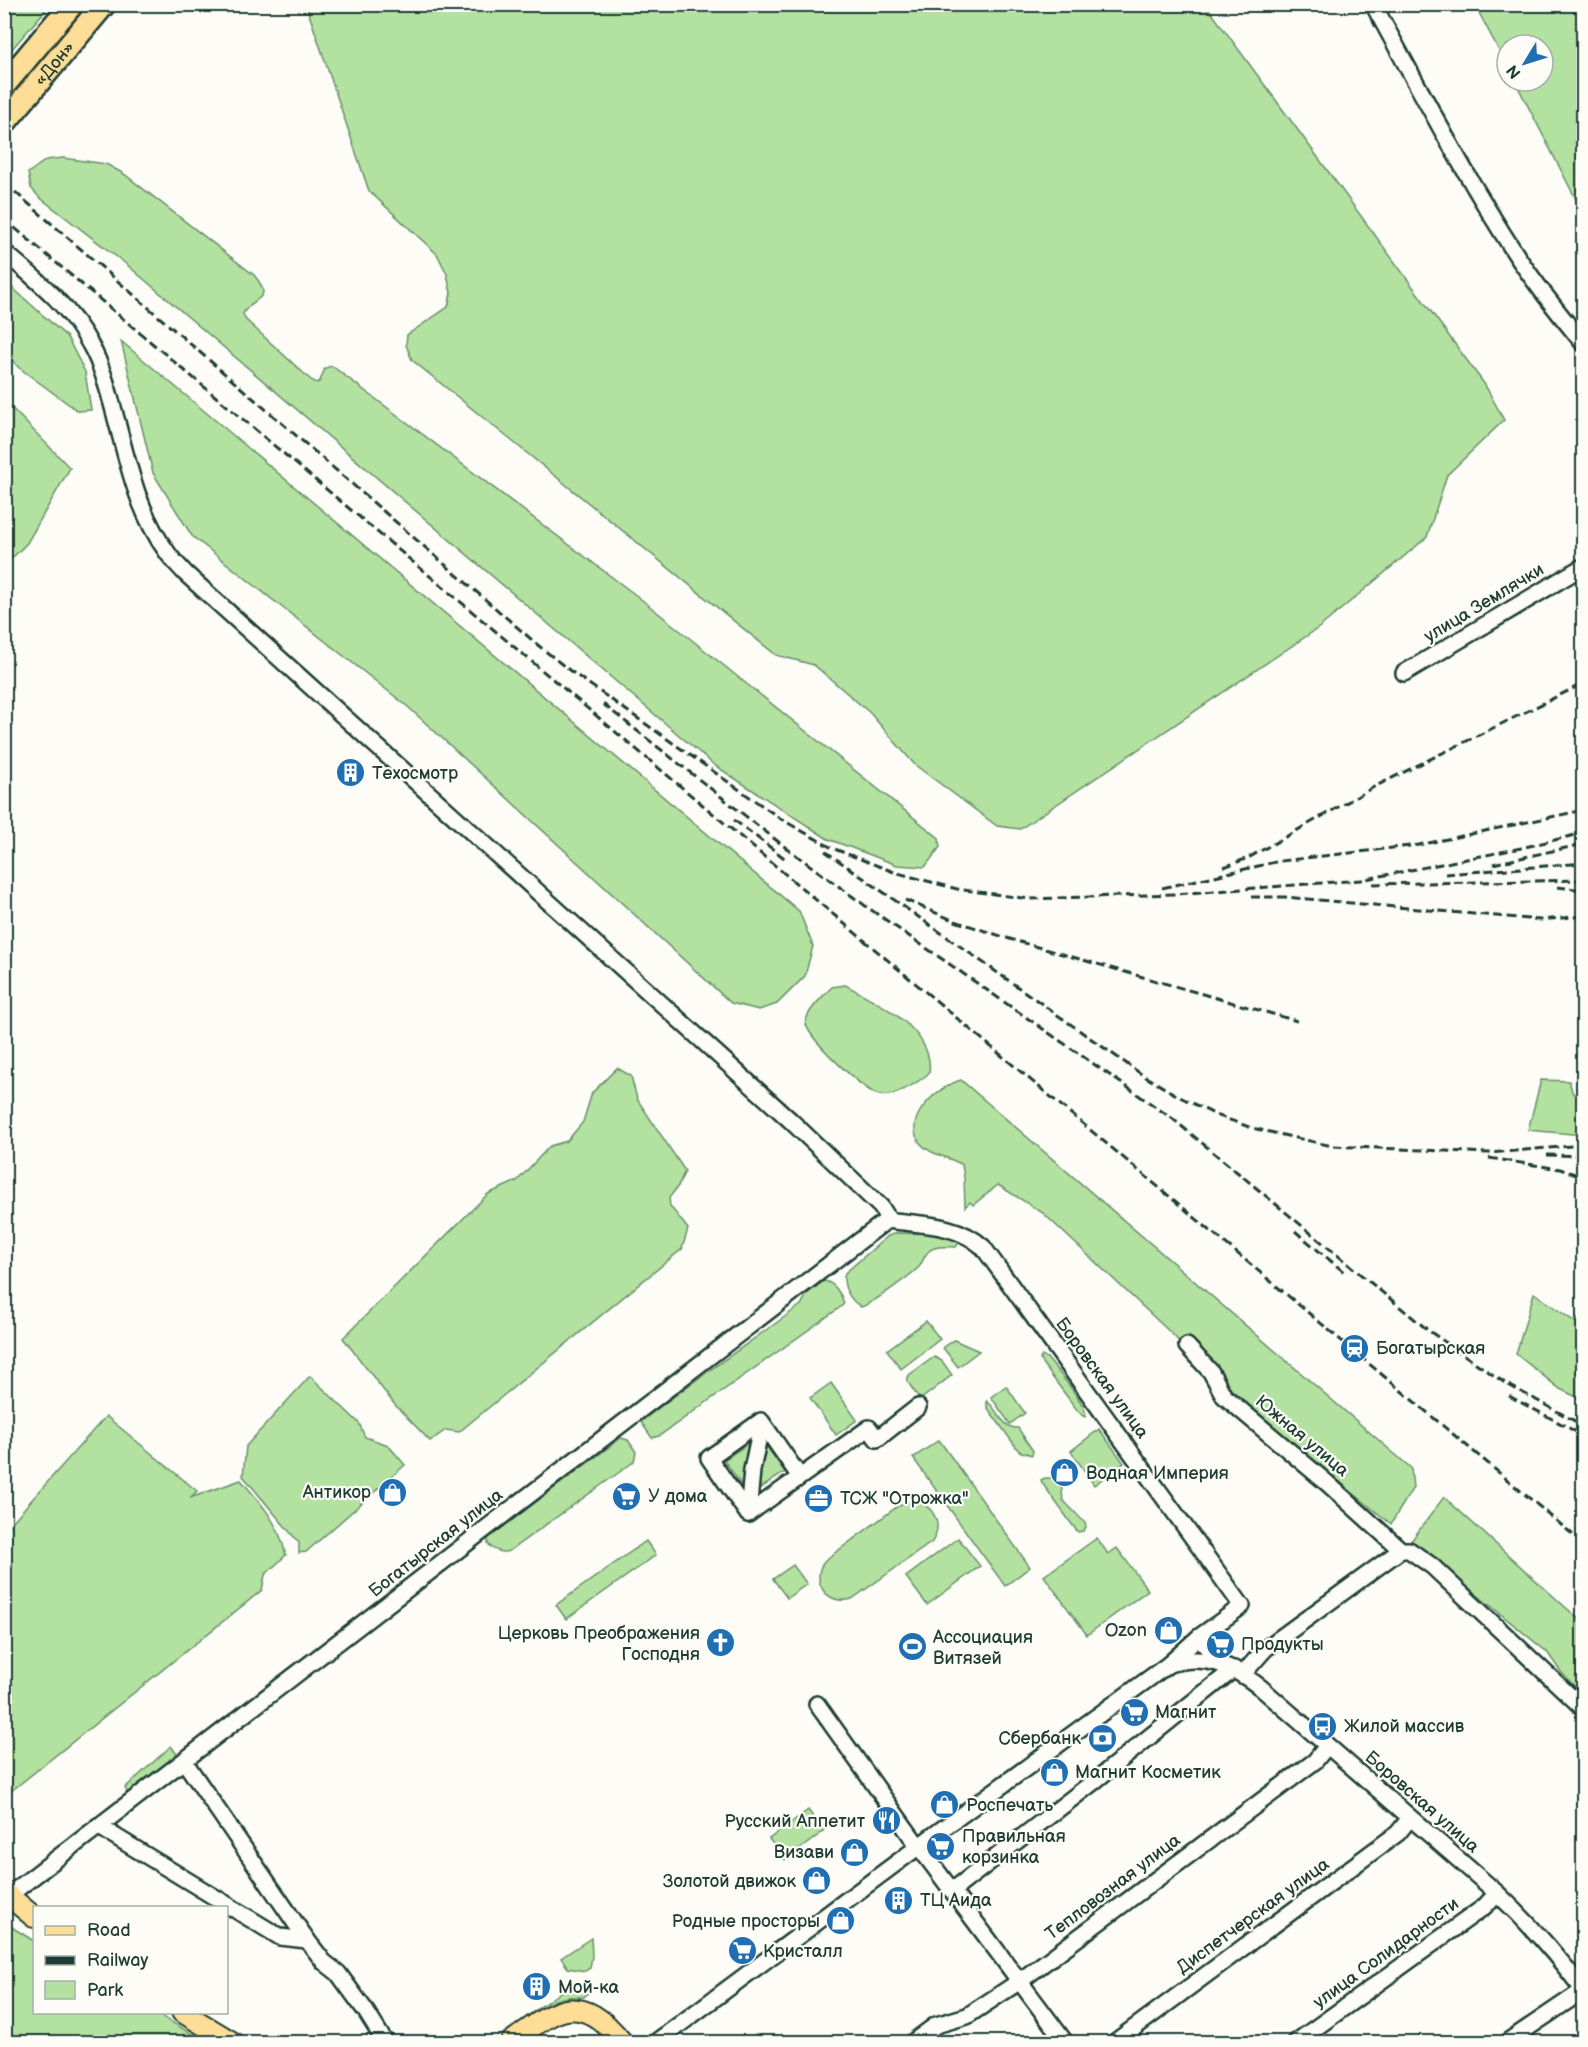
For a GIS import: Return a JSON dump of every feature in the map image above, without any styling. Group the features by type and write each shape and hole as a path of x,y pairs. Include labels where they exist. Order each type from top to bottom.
{"highway":[{"name":"«Дон»","path":"4,85 72,4"},
{"name":"«Дон»","path":"4,123 104,4"}],"main road":[{"path":"6,1894 33,1916"},
{"path":"511,2043 538,2023 559,2012 572,2010 586,2011 601,2019 622,2043"},
{"path":"184,2014 232,2043"}],"street":[{"path":"1373,4 1454,153 1492,217 1551,304 1584,344"},
{"path":"4,252 53,294 74,319 92,346 107,386 135,488 152,527 167,553 185,573 790,1120 881,1207 887,1220"},
{"name":"улица Землячки","path":"1404,673 1584,566"},
{"name":"Боровская улица","path":"887,1220 955,1229 970,1236 982,1247 1242,1606 1199,1637 1218,1662"},
{"name":"Богатырская улица","path":"6,1894 184,1761 887,1220"},
{"name":"Южная улица","path":"1186,1346 1211,1372 1224,1396 1326,1482 1401,1550 1409,1550 1432,1566 1584,1709"},
{"path":"748,1514 869,1428 877,1438 918,1407"},
{"path":"748,1514 709,1458 761,1421 800,1477"},
{"path":"748,1514 752,1470 759,1436 767,1430"},
{"path":"952,1891 1265,1649 1401,1550"},
{"path":"656,2043 918,1846 1168,1664 1199,1637"},
{"name":"Боровская улица","path":"1168,1664 1197,1660 1218,1662 1238,1671 1260,1687 1497,1893 1546,1942 1583,1991"},
{"path":"817,1704 918,1846 1065,2043"},
{"name":"Тепловозная улица","path":"913,2043 936,2025 966,2016 1020,1981 1315,1761 1327,1746"},
{"path":"184,1761 307,1940 324,1962 338,1973 385,2043"},
{"name":"Диспетчерская улица","path":"1115,2043 1398,1833 1410,1818"},
{"path":"98,1826 280,1937 307,1940"},
{"name":"улица Солидарности","path":"1296,2043 1484,1907 1497,1893"},
{"path":"1507,2043 1583,1991"}],"green space":[{"path":"4,5 50,5 5,57"},
{"path":"306,5 1206,5 1485,385 1504,420 1447,475 1427,537 1320,627 1020,829 997,826 915,765 870,713 814,665 776,655 412,360 406,345 407,335 448,307 451,293 447,274 437,254 369,191"},
{"path":"1475,5 1583,5 1583,213 1521,93 1555,93 1555,33 1495,33 1495,43"},
{"path":"63,158 106,164 124,174 254,275 263,294 243,314 246,320 311,380 317,383 320,381 325,368 332,366 637,596 939,838 940,847 925,867 897,865 828,839 714,765 126,264 39,197 31,188 28,173 46,160"},
{"path":"5,281 67,337 85,372 91,410 78,411 18,367 5,352"},
{"path":"121,341 799,911 813,946 805,976 777,1004 759,1010 731,1003 407,706 192,536 153,473"},
{"path":"5,401 70,468 27,543 5,565"},
{"path":"845,985 888,1009 914,1031 923,1044 928,1058 929,1073 898,1092 891,1095 879,1095 850,1075 826,1052 809,1031 806,1020 816,1004 832,987"},
{"path":"617,1068 631,1076 637,1099 685,1171 669,1198 670,1206 688,1229 682,1249 459,1432 446,1430 430,1441 395,1405 343,1338 488,1194 517,1181 550,1146 567,1141 583,1122 592,1093"},
{"path":"961,1080 1411,1468 1413,1488 1391,1524 1211,1377 1173,1335 1043,1213 998,1185 973,1205 970,1202 965,1207 962,1165 924,1147 915,1133 915,1123 925,1104 952,1083"},
{"path":"1541,1080 1569,1081 1573,1094 1583,1093 1583,1135 1528,1130"},
{"path":"897,1233 942,1234 960,1241 956,1247 932,1249 915,1271 861,1307 847,1292 844,1283 845,1273 888,1236"},
{"path":"824,1281 837,1289 844,1303 842,1306 659,1436 652,1438 642,1421 801,1305 807,1294"},
{"path":"1534,1293 1575,1322 1583,1311 1583,1400 1560,1389 1516,1354"},
{"path":"926,1321 940,1339 901,1369 887,1350"},
{"path":"954,1340 979,1351 958,1367 943,1348"},
{"path":"1042,1356 1047,1358 1071,1387 1082,1404 1086,1417 1077,1410 1042,1363 1040,1359"},
{"path":"934,1357 942,1361 952,1375 920,1400 907,1381 909,1375"},
{"path":"310,1376 359,1423 365,1437 388,1445 405,1465 306,1552 299,1553 299,1543 243,1476 246,1446"},
{"path":"831,1383 857,1420 836,1435 810,1398"},
{"path":"1006,1386 1025,1413 1010,1424 991,1397"},
{"path":"987,1401 1004,1422 1018,1428 1033,1451 1032,1455 1019,1451 987,1407"},
{"path":"106,1416 197,1491 190,1498 241,1480 269,1514 279,1533 286,1555 265,1575 262,1590 5,1796 5,1530"},
{"path":"1099,1429 1124,1463 1094,1485 1071,1451"},
{"path":"759,1436 785,1472 749,1496 724,1460"},
{"path":"621,1438 628,1440 636,1452 634,1461 628,1466 509,1551 497,1551 488,1544 488,1538"},
{"path":"939,1440 1030,1567 1005,1586 913,1458"},
{"path":"1056,1478 1061,1483 1063,1500 1085,1523 1086,1527 1083,1531 1076,1530 1042,1483 1041,1480"},
{"path":"1444,1497 1583,1623 1583,1695 1561,1672 1547,1652 1411,1541"},
{"path":"910,1502 925,1506 934,1515 937,1528 932,1542 852,1599 835,1599 828,1596 820,1584 819,1577 824,1561 898,1506"},
{"path":"958,1538 980,1566 927,1605 906,1577"},
{"path":"1097,1538 1108,1554 1117,1548 1148,1590 1087,1635 1044,1576"},
{"path":"646,1541 656,1555 566,1619 556,1605"},
{"path":"793,1565 807,1584 787,1598 773,1579"},
{"path":"171,1746 179,1757 132,1793 127,1792 125,1788"},
{"path":"808,1810 824,1831 785,1860 769,1839"},
{"path":"5,1923 33,1940 33,2014 158,2014 206,2042 5,2042"},
{"path":"591,1938 590,1968 585,1971 568,1968 561,1958"},
{"path":"573,1983 586,1985 588,1993 584,1997 555,2000 519,2022"}],"railway":[{"path":"15,192 539,646 569,670 781,819 832,848 894,872 957,889 1030,899 1176,894 1361,880 1584,833"},
{"path":"4,219 1584,1544"},
{"path":"1224,867 1248,858 1374,787 1584,683"},
{"path":"603,704 785,847 867,907 1173,1119 1429,1331 1505,1383 1584,1426"},
{"path":"1162,888 1280,861 1419,845 1584,810"},
{"path":"734,820 787,860"},
{"path":"1493,864 1584,844"},
{"path":"825,851 1144,1076 1216,1115 1252,1128 1332,1146 1490,1153 1584,1145"},
{"path":"1445,874 1584,863"},
{"path":"1373,884 1584,880"},
{"path":"1557,887 1584,890"},
{"path":"1251,897 1285,897 1540,920 1584,916"},
{"path":"905,900 955,921 1013,940 1297,1021"},
{"path":"1547,1155 1584,1156"},
{"path":"1489,1158 1560,1169 1584,1177"},
{"path":"1295,1231 1344,1272"},
{"path":"1509,1396 1584,1436"}],"place":[{"name":"Техосмотр","path":"351,773"},
{"name":"Богатырская","path":"1355,1348"},
{"name":"Водная Империя","path":"1065,1473"},
{"name":"Антикор","path":"392,1492"},
{"name":"У дома","path":"627,1496"},
{"name":"ТСЖ \"Отрожка\"","path":"819,1498"},
{"name":"Ozon","path":"1168,1630"},
{"name":"Церковь Преображения Господня","path":"721,1643"},
{"name":"Продукты","path":"1220,1644"},
{"name":"Ассоциация Витязей","path":"912,1647"},
{"name":"Магнит","path":"1134,1712"},
{"name":"Жилой массив","path":"1323,1726"},
{"name":"Сбербанк","path":"1102,1738"},
{"name":"Магнит Косметик","path":"1054,1772"},
{"name":"Роспечать","path":"945,1805"},
{"name":"Русский Аппетит","path":"886,1821"},
{"name":"Правильная корзинка","path":"941,1846"},
{"name":"Визави","path":"855,1852"},
{"name":"Золотой движок","path":"817,1881"},
{"name":"ТЦ Аида","path":"899,1900"},
{"name":"Родные просторы","path":"841,1921"},
{"name":"Кристалл","path":"742,1951"},
{"name":"Мой-ка","path":"537,1987"}]}
